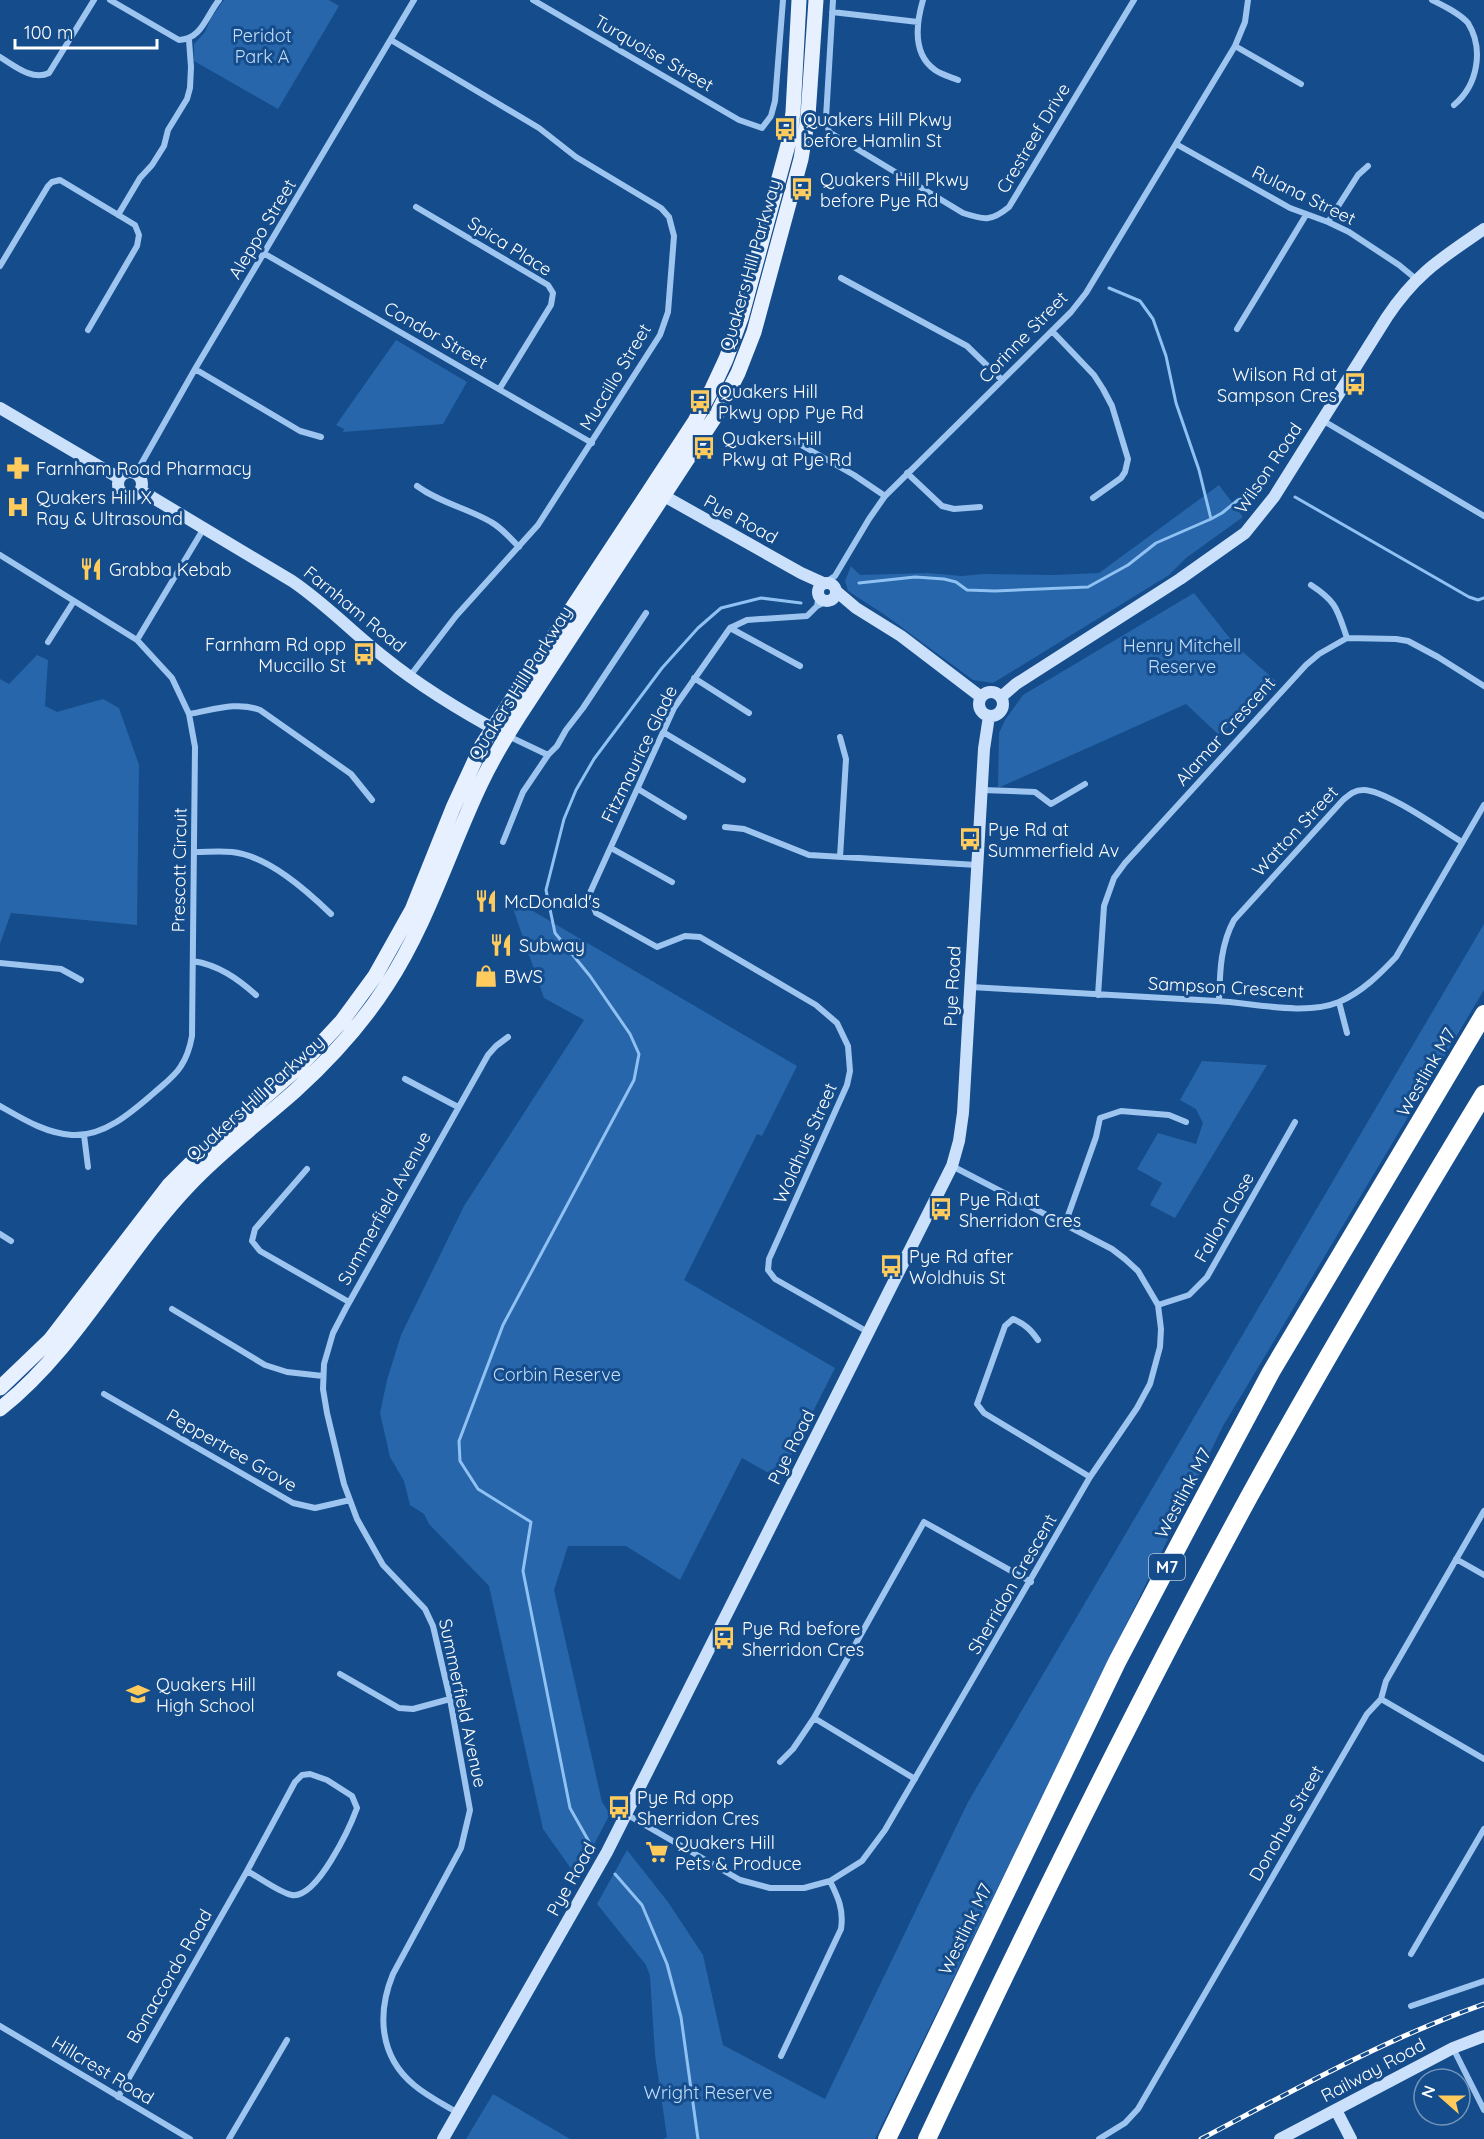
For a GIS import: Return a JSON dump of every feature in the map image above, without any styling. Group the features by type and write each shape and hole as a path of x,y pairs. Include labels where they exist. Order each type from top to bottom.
{"highway":[{"name":"Westlink M7","path":"887,2139 1118,1662 1185,1533 1271,1372 1484,1014"},
{"name":"M7","path":"927,2139 1108,1765 1249,1497 1359,1302 1484,1094"}],"main road":[{"name":"Quakers Hill Parkway","path":"0,1409 63,1347 157,1222 190,1184 318,1069 368,1012 388,983 436,891 480,785 507,736 658,493 726,359 741,318 789,141 793,112 799,0"},
{"name":"Quakers Hill Parkway","path":"0,1388 50,1340 169,1185 200,1154 301,1065 342,1021 366,990 412,910 470,769 492,728 658,493 717,414 738,373 754,332 806,136 816,0"}],"street":[{"path":"0,57 33,75 41,76 49,73 94,0"},
{"path":"110,0 171,36 179,40 189,40"},
{"path":"118,215 140,178 164,146 168,130 187,99 191,67 189,40 202,26 219,0"},
{"name":"Aleppo Street","path":"136,473 195,369 414,0"},
{"name":"Turquoise Street","path":"533,0 739,120 762,128 771,116 774,101 783,0"},
{"path":"833,0 832,12 918,22"},
{"path":"923,0 917,40 922,57 936,71 958,80"},
{"name":"Crestreef Drive","path":"832,12 826,118 829,132 963,213 988,219 999,216 1009,207 1134,0"},
{"name":"Corinne Street","path":"827,592 868,519 885,496 1071,312 1086,293 1235,46 1245,22 1248,0"},
{"path":"1432,0 1467,21 1476,34 1481,49 1474,80 1465,96 1454,105"},
{"name":"Muccillo Street","path":"391,40 539,128 576,157 661,208 669,217 674,236 668,312 660,335 538,525 456,616 410,677"},
{"path":"1235,46 1301,84"},
{"name":"Rulana Street","path":"1176,144 1252,187 1306,214 1328,222 1366,243 1416,279"},
{"path":"1328,222 1358,175 1368,166"},
{"path":"0,266 52,182 60,180 135,225 139,235 137,246 88,330"},
{"name":"Spica Place","path":"416,207 548,285 553,292 551,305 500,388"},
{"path":"1237,329 1306,214"},
{"name":"Wilson Road","path":"1001,697 1016,684 1180,579 1245,533 1274,497 1386,316 1426,269 1484,229"},
{"name":"Condor Street","path":"265,254 592,443"},
{"path":"841,278 967,346 1002,380"},
{"path":"1052,331 1094,375 1103,389 1112,406 1128,459 1121,478 1093,498"},
{"path":"195,369 300,431 321,437"},
{"path":"0,408 118,478"},
{"path":"1322,420 1484,516"},
{"path":"787,437 854,475 885,496"},
{"path":"126,472 136,473 141,479 140,490 134,495 122,494 117,485 118,478 126,472"},
{"path":"907,473 942,506 954,509 980,507"},
{"path":"417,486 435,499 489,520 519,547"},
{"name":"Farnham Road","path":"140,490 314,595 383,657 410,677 492,728 548,754"},
{"name":"Pye Road","path":"658,493 801,573 827,592 901,636 981,697"},
{"path":"137,640 204,528"},
{"name":"Prescott Circuit","path":"0,555 137,640 172,678 189,714 195,747 192,1036 183,1064 173,1077 133,1112 114,1124 84,1135 39,1128 0,1106"},
{"path":"1311,585 1329,597 1338,612 1347,638 1408,641 1484,686"},
{"path":"730,628 747,620 807,616 827,592"},
{"path":"48,642 74,601"},
{"path":"502,842 525,789 548,754 557,746 646,613"},
{"path":"730,628 800,666"},
{"name":"Fitzmaurice Glade","path":"685,936 657,947 596,913 589,895 674,708 730,628"},
{"name":"Alamar Crescent","path":"1098,995 1104,906 1114,878 1125,863 1306,665 1333,645 1347,638"},
{"path":"694,678 749,713"},
{"path":"991,692 1001,697 1002,709 997,715 989,716 980,709 981,697 991,692"},
{"path":"189,714 236,705 247,705 260,710 351,774 372,800"},
{"name":"Pye Road","path":"443,2139 596,1873 952,1166 962,1128 984,749 989,716"},
{"path":"663,732 743,780"},
{"path":"840,737 846,759 840,857"},
{"path":"982,790 1035,792 1051,804 1085,784"},
{"path":"638,789 684,817"},
{"name":"Watton Street","path":"1220,1001 1222,949 1226,934 1234,920 1342,800 1353,792 1364,789 1390,798 1462,842"},
{"name":"Sampson Crescent","path":"971,987 1220,1001 1292,1008 1318,1007 1338,1002 1378,976 1396,957 1484,805"},
{"path":"725,827 744,829 800,852 840,857 977,865"},
{"path":"611,848 672,882"},
{"path":"195,852 232,852 253,858 298,883 331,914"},
{"name":"Woldhuis Street","path":"685,936 700,937 816,1005 837,1023 848,1046 850,1071 847,1085 769,1259 768,1270"},
{"path":"193,961 217,967 238,979 256,995"},
{"path":"0,963 61,969 81,980"},
{"path":"1338,1002 1347,1032"},
{"name":"Summerfield Avenue","path":"458,2113 423,2092 404,2075 389,2052 383,2025 383,2009 393,1974 461,1848 467,1829 470,1810 450,1699 431,1620 424,1609 378,1559 357,1519 325,1405 323,1376 329,1344 349,1302 488,1055 508,1037"},
{"path":"405,1079 458,1107"},
{"path":"1065,1224 1096,1137 1100,1118 1121,1112 1169,1115 1186,1122"},
{"name":"Fallon Close","path":"1158,1305 1189,1295 1207,1277 1295,1122"},
{"path":"84,1135 87,1167"},
{"name":"Sherridon Crescent","path":"626,1814 725,1872 755,1885 785,1889 804,1888 830,1881 862,1861 872,1849 915,1779 1090,1477 1137,1408 1149,1384 1160,1347 1161,1329 1158,1305 1138,1271 1112,1249 952,1166"},
{"path":"307,1169 255,1229 252,1241 260,1251 349,1302"},
{"path":"0,1234 11,1241"},
{"path":"759,1273 768,1270 775,1279 868,1332"},
{"path":"172,1310 265,1365 287,1372 323,1376"},
{"path":"1038,1341 1031,1330 1022,1323 1013,1319 1005,1326 977,1404 984,1413 1090,1477"},
{"name":"Peppertree Grove","path":"104,1394 293,1503 315,1508 350,1500"},
{"name":"Donohue Street","path":"1099,2139 1125,2123 1138,2109 1367,1714 1381,1699 1386,1681 1484,1511"},
{"path":"780,1762 793,1749 814,1718 924,1522 1031,1582"},
{"path":"1456,1559 1484,1575"},
{"path":"340,1674 399,1708 413,1709 450,1699"},
{"path":"1381,1699 1484,1759"},
{"path":"814,1718 915,1779"},
{"name":"Bonaccordo Road","path":"118,2097 295,1782 302,1775 310,1774 327,1780 356,1801 357,1808 346,1835 335,1854 304,1893 293,1895 247,1871"},
{"path":"1411,1954 1484,1829"},
{"path":"781,2056 841,1929 843,1914 840,1900 830,1881"},
{"path":"1411,2006 1484,1981"},
{"name":"Hillcrest Road","path":"0,2026 190,2139"},
{"name":"Railway Road","path":"1280,2139 1453,2048 1484,2036"},
{"path":"228,2139 287,2040"},
{"path":"1453,2048 1484,2110"},
{"path":"1336,2110 1351,2139"}],"green space":[{"name":"Peridot Park A","path":"224,0 329,0 339,6 278,109 194,61 194,44 205,32 211,18"},
{"path":"396,340 467,382 443,424 343,432 344,429 336,425"},
{"path":"1219,485 1243,517 1186,558 1169,575 993,683 973,680 885,615 848,591 845,581 851,566 860,575 927,573 962,576 1099,573"},
{"name":"Henry Mitchell Reserve","path":"1194,593 1236,646 1277,682 1219,735 1186,704 998,788 999,733 1005,720 1023,695"},
{"path":"37,655 48,660 45,706 57,712 103,699 119,708 139,765 137,925 11,913 0,944 0,679 9,684"},
{"name":"Corbin Reserve","path":"509,897 797,1066 762,1136 757,1134 684,1280 835,1368 779,1479 742,1458 680,1580 626,1546 568,1546 554,1590 602,1802 610,1814 577,1877 543,1829 489,1586 429,1524 424,1514 410,1505 404,1481 390,1457 380,1413 387,1380 401,1335 464,1206 584,1020 544,998"},
{"name":"Wright Reserve","path":"1484,924 1484,990 1223,1426 875,2139 664,2139 667,2137 655,2055 650,1976 646,1965 597,1904 627,1850 668,1902 703,1955 723,2045 825,2099 968,1802"},
{"path":"1202,1061 1267,1065 1175,1218 1150,1205 1162,1183 1137,1169 1158,1133 1196,1144 1203,1123 1196,1109 1180,1100"},
{"path":"493,2094 570,2139 466,2139"}],"waterway":[{"path":"1109,288 1140,301 1153,319 1166,356 1176,403 1199,470 1211,519"},
{"path":"859,583 915,577 944,579 956,582 967,590 1088,587 1128,565 1156,543 1211,519 1238,500 1253,495"},
{"path":"1295,497 1469,597 1478,600 1484,598"},
{"path":"592,1847 570,1808 523,1571 531,1522 478,1489 460,1461 459,1441 503,1325 634,1080 639,1054 630,1034 590,976 555,933 546,890 564,819 576,790 594,759 662,668 698,628 721,608 761,598 801,603"},
{"path":"615,1874 642,1905 667,1964 681,2017 698,2139"}],"railway":[{"path":"1201,2139 1375,2049 1484,2004"}],"place":[{"name":"Quakers Hill Pkwy before Hamlin St","path":"785,129"},
{"name":"Quakers Hill Pkwy before Pye Rd","path":"802,189"},
{"name":"Wilson Rd at Sampson Cres","path":"1355,384"},
{"name":"Quakers Hill Pkwy opp Pye Rd","path":"700,401"},
{"name":"Quakers Hill Pkwy at Pye Rd","path":"704,448"},
{"name":"Farnham Road Pharmacy","path":"18,468"},
{"name":"Quakers Hill X Ray & Ultrasound","path":"18,507"},
{"name":"Grabba Kebab","path":"91,569"},
{"name":"Farnham Rd opp Muccillo St","path":"364,654"},
{"name":"Pye Rd at Summerfield Av","path":"970,839"},
{"name":"McDonald's","path":"486,901"},
{"name":"Subway","path":"501,945"},
{"name":"BWS","path":"486,976"},
{"name":"Pye Rd at Sherridon Cres","path":"941,1209"},
{"name":"Pye Rd after Woldhuis St","path":"891,1266"},
{"name":"Pye Rd before Sherridon Cres","path":"724,1638"},
{"name":"Quakers Hill High School","path":"138,1694"},
{"name":"Pye Rd opp Sherridon Cres","path":"619,1807"},
{"name":"Quakers Hill Pets & Produce","path":"657,1852"}]}
